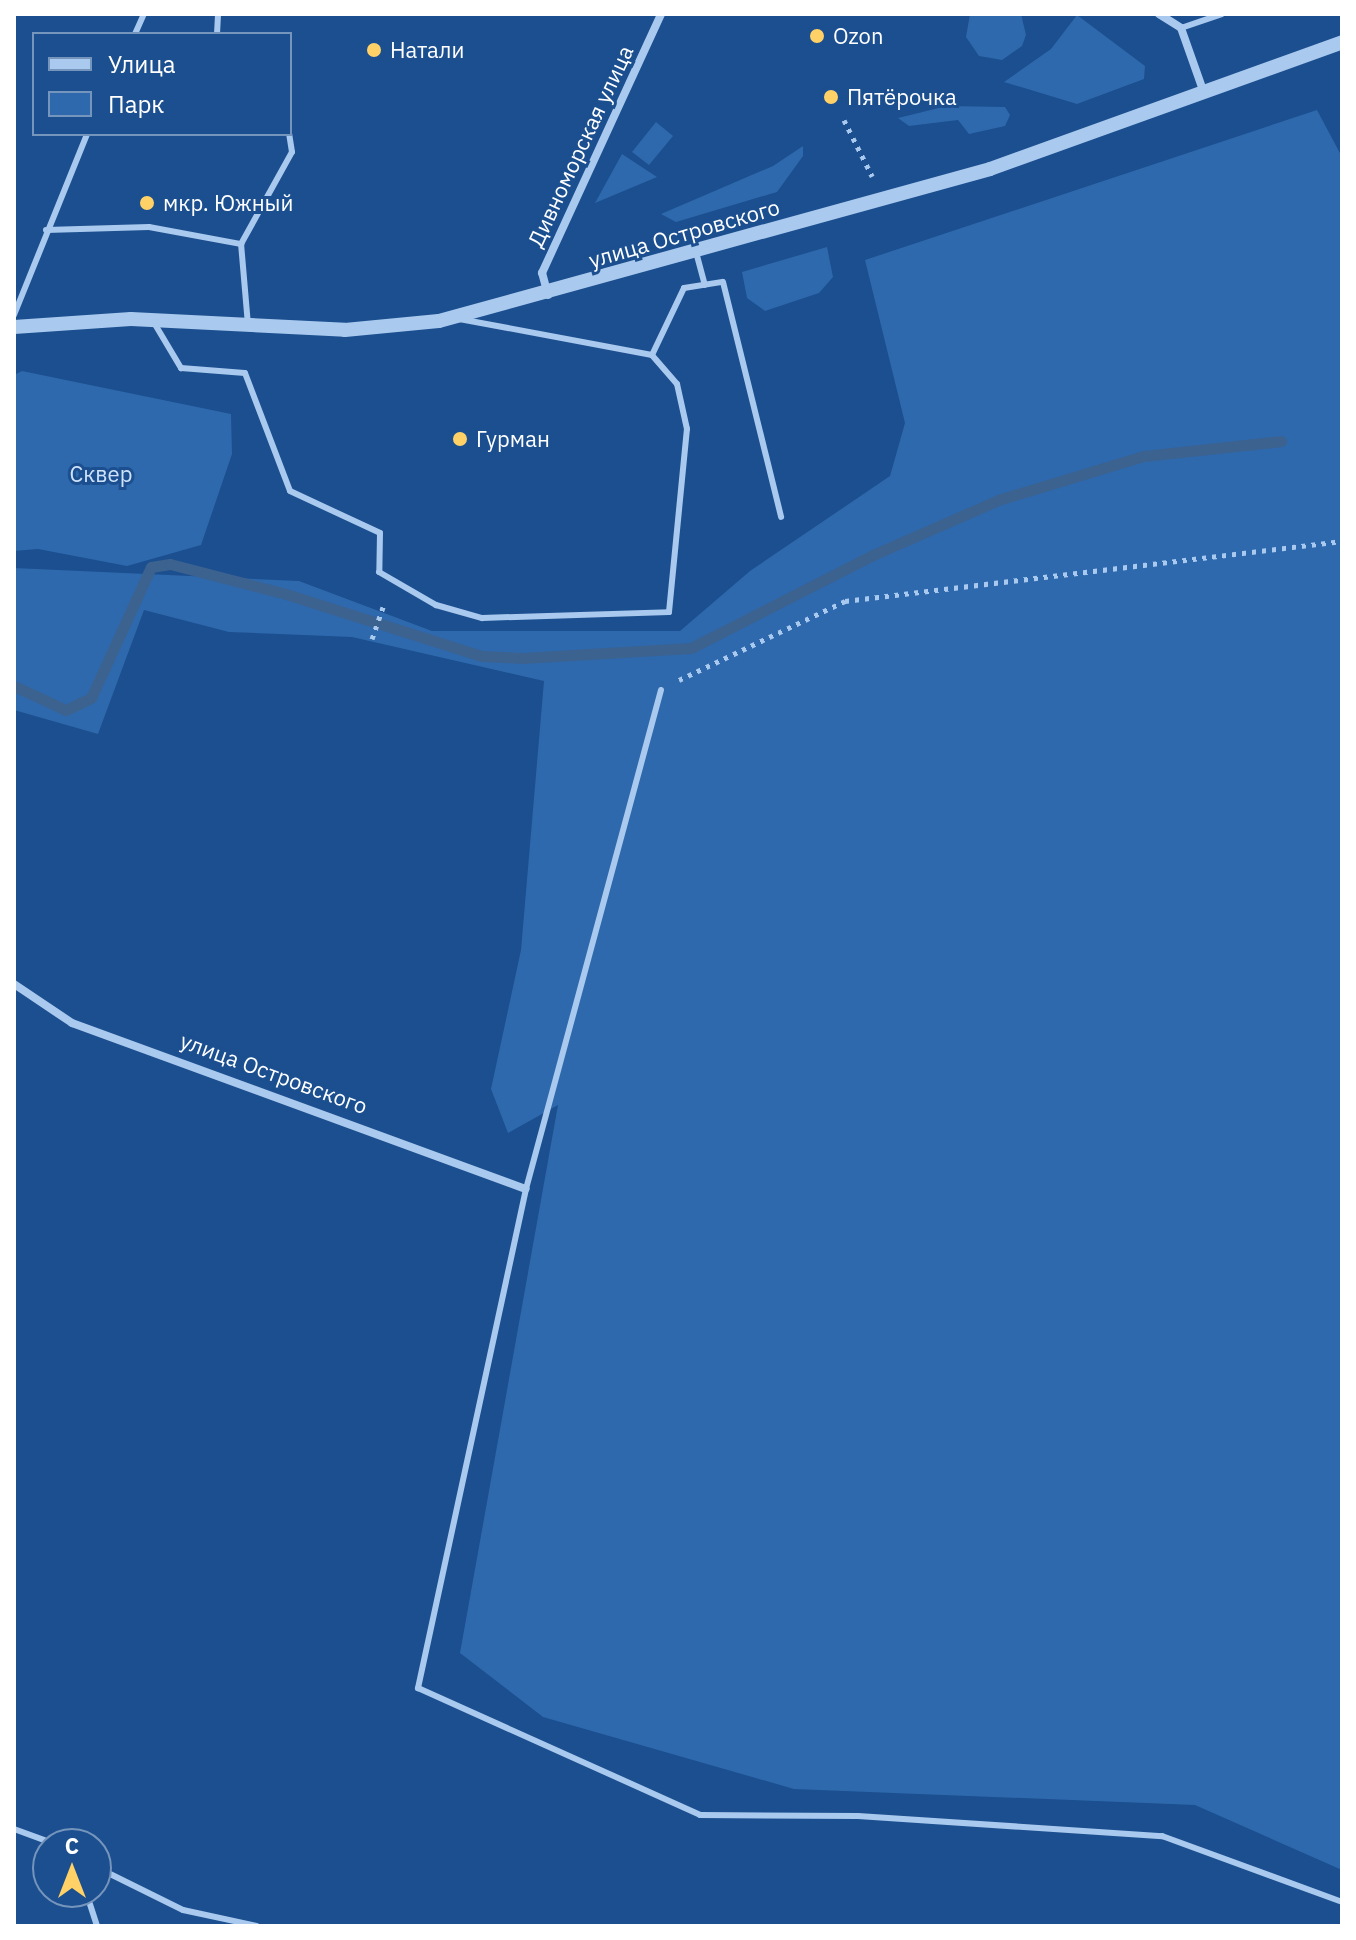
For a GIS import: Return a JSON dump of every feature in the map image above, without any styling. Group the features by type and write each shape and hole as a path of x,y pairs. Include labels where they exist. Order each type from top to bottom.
{"street":[{"name":"Дивноморская улица","path":"548,295 542,273 661,14"},
{"path":"1159,14 1181,28 1203,90"},
{"name":"улица Островского","path":"14,327 153,321 345,330 450,317 548,295 990,169 1342,42"},
{"name":"улица Островского","path":"14,984 72,1023 526,1189"}],"lane":[{"path":"1181,28 1222,14"},
{"path":"14,315 86,136"},
{"path":"249,327 241,244 292,152 289,136"},
{"path":"46,230 149,227 241,244"},
{"path":"696,252 705,285"},
{"path":"652,355 684,288 723,282 781,517"},
{"path":"153,321 181,368 245,373 290,491 380,533 379,572 436,605 482,618 669,612 687,429 677,384 652,355 450,317"},
{"path":"661,690 526,1189 418,1688 700,1815 858,1816 1162,1836 1342,1902"},
{"path":"112,1875 183,1910 257,1926"}],"path":[{"path":"844,120 875,181"},
{"path":"661,690 845,601 1342,541"},
{"path":"372,639 383,607"}],"green space":[{"path":"970,14 1021,14 1026,35 1022,46 1002,60 979,56 966,37"},
{"path":"1077,15 1145,66 1144,79 1077,104 1004,82 1051,49"},
{"path":"947,106 1005,107 1010,115 1005,126 969,134 958,120 909,126 898,118"},
{"path":"1317,110 1342,157 1342,1870 1195,1805 794,1789 543,1717 460,1653 558,1105 508,1133 491,1089 521,950 544,681 352,637 229,632 144,610 98,734 14,710 14,568 299,581 432,631 680,631 750,571 890,476 905,423 865,260"},
{"path":"656,122 673,136 649,165 632,152"},
{"path":"803,146 803,156 777,192 676,222 661,214 773,166"},
{"path":"622,154 657,177 595,203"},
{"path":"827,247 833,277 819,293 765,311 747,298 742,272"},
{"name":"Сквер","path":"22,371 231,414 232,454 201,545 127,566 38,549 14,551 14,375"}],"waterway":[{"path":"14,686 66,710 91,698 151,567 170,564 286,594 481,656 523,658 691,648 873,555 998,500 1144,456 1281,441"}],"place":[{"name":"Ozon","path":"817,36"},
{"name":"Натали","path":"374,50"},
{"name":"Пятёрочка","path":"831,97"},
{"name":"мкр. Южный","path":"147,203"},
{"name":"Гурман","path":"460,439"}]}
